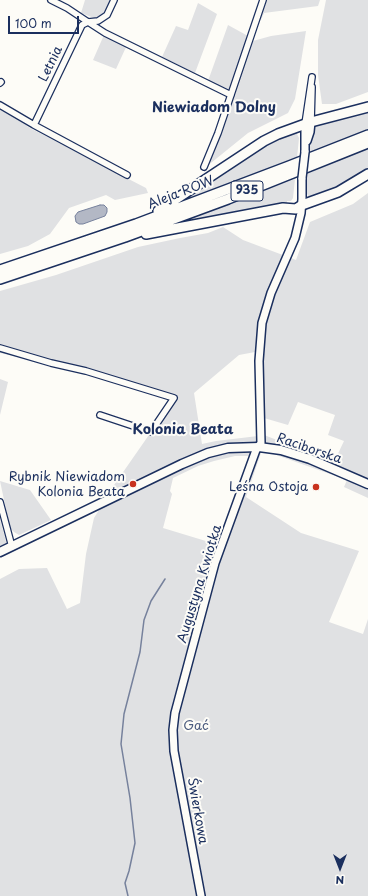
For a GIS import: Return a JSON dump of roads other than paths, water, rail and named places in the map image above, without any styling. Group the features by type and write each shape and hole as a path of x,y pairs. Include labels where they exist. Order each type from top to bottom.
{"main road":[{"path":"136,224 167,206 264,141 285,131 308,123 368,107"},
{"name":"Aleja ROW","path":"0,270 136,224 368,135"},
{"name":"Aleja ROW","path":"0,279 125,237 228,199 368,143"},
{"path":"125,237 283,208 299,207 338,192 368,174"},
{"name":"Raciborska","path":"0,552 195,458 228,448 259,447 281,450 302,456 368,484"}],"street":[{"path":"51,0 67,8 106,33 231,95"},
{"path":"88,22 98,21 107,15 114,0"},
{"path":"204,167 231,95 263,0"},
{"name":"Letnia","path":"34,124 82,25 88,22"},
{"path":"312,77 313,94 308,123 312,77"},
{"path":"0,105 127,175"},
{"name":"Augustyna Kwiotka","path":"173,730 175,714 215,564 256,450 259,447 261,434 259,361 262,323 271,292 290,247 302,188 306,143 310,132 308,123"},
{"path":"0,348 51,363 86,371 174,398 151,432 100,415"},
{"path":"0,502 12,547"},
{"name":"Świerkowa","path":"173,730 174,751 201,896"}],"waterway":[{"path":"128,896 125,883 135,843 130,798 121,744 124,714 140,652 144,620 151,601 165,579"}],"place":[{"name":"Rybnik Niewiadom Kolonia Beata","path":"133,484"},
{"name":"Leśna Ostoja","path":"316,487"}],"district":[{"name":"Niewiadom Dolny","path":"214,108"},
{"name":"Kolonia Beata","path":"183,430"}],"park label":[{"name":"Gać","path":"196,726"}]}
